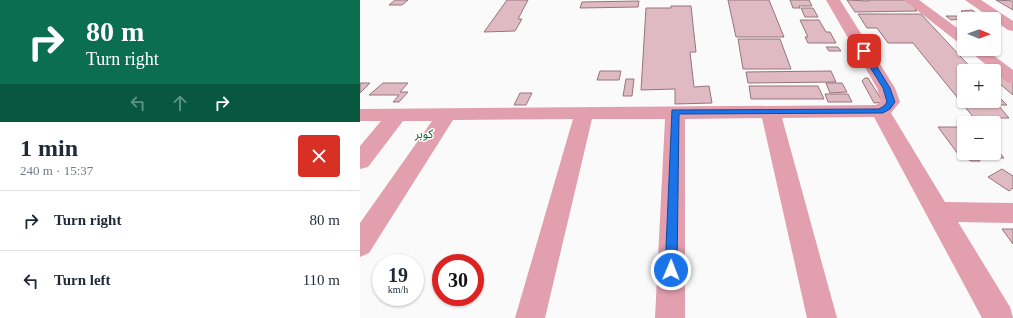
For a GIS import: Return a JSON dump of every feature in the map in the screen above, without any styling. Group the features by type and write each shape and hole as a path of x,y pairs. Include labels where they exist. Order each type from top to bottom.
{"street":[{"path":"360,115 880,111 887,107 891,102 886,88 833,0"},
{"path":"911,0 957,35"},
{"path":"972,0 1013,27"},
{"path":"984,56 1013,78"},
{"path":"770,111 822,318"},
{"path":"880,111 999,318"},
{"path":"670,318 675,112"},
{"path":"360,245 446,114"},
{"path":"530,318 584,114"},
{"path":"360,161 397,115"},
{"path":"938,212 1013,213"}],"building":[{"path":"395,0 408,0 402,5 389,5"},
{"path":"507,0 528,0 518,19 522,19 515,31 484,32"},
{"path":"728,0 769,0 784,37 736,37"},
{"path":"790,0 809,0 812,6 799,6 800,8 793,8"},
{"path":"847,0 906,0 917,9 915,9 917,11 855,12"},
{"path":"996,0 1013,1 1013,10"},
{"path":"639,1 638,7 580,8 582,2"},
{"path":"671,6 691,6 696,52 690,52 694,87 709,86 712,103 675,104 675,89 641,90 646,8 671,8"},
{"path":"801,8 813,8 818,17 805,17"},
{"path":"972,10 975,12 962,12 961,11"},
{"path":"858,14 921,14 957,53 957,56 960,56 967,64 957,64 957,97 913,43 888,43 877,28 867,28"},
{"path":"946,16 957,16 957,19 951,20"},
{"path":"800,20 819,20 826,32 830,32 836,43 808,43 805,37 808,37"},
{"path":"738,39 780,39 791,69 743,69"},
{"path":"826,47 838,47 841,51 829,51"},
{"path":"600,71 621,71 619,80 597,80"},
{"path":"831,71 836,82 748,83 746,72"},
{"path":"1001,73 1013,83 1013,95 1001,85"},
{"path":"865,78 868,78 883,102 874,103 862,81"},
{"path":"626,79 634,79 632,96 623,96"},
{"path":"360,83 370,83 360,93"},
{"path":"383,83 408,83 400,92 408,92 399,102 393,102 399,95 369,95"},
{"path":"826,83 842,83 847,92 830,93"},
{"path":"749,86 818,86 824,99 751,99"},
{"path":"520,93 532,93 526,105 514,105"},
{"path":"825,94 848,94 852,102 828,102"},
{"path":"1001,99 1007,105 1001,105"},
{"path":"966,108 1001,108 1009,118 1001,118 1001,116 972,116"},
{"path":"938,127 957,127 957,153"},
{"path":"1002,169 1013,176 1013,188 1009,191 988,177"},
{"path":"1002,229 1013,229 1013,244"}],"district":[{"name":"كوبر","path":"424,134"}],"route":[{"path":"671,270 675,112 880,111 887,107 891,102 886,88 864,51"}]}
